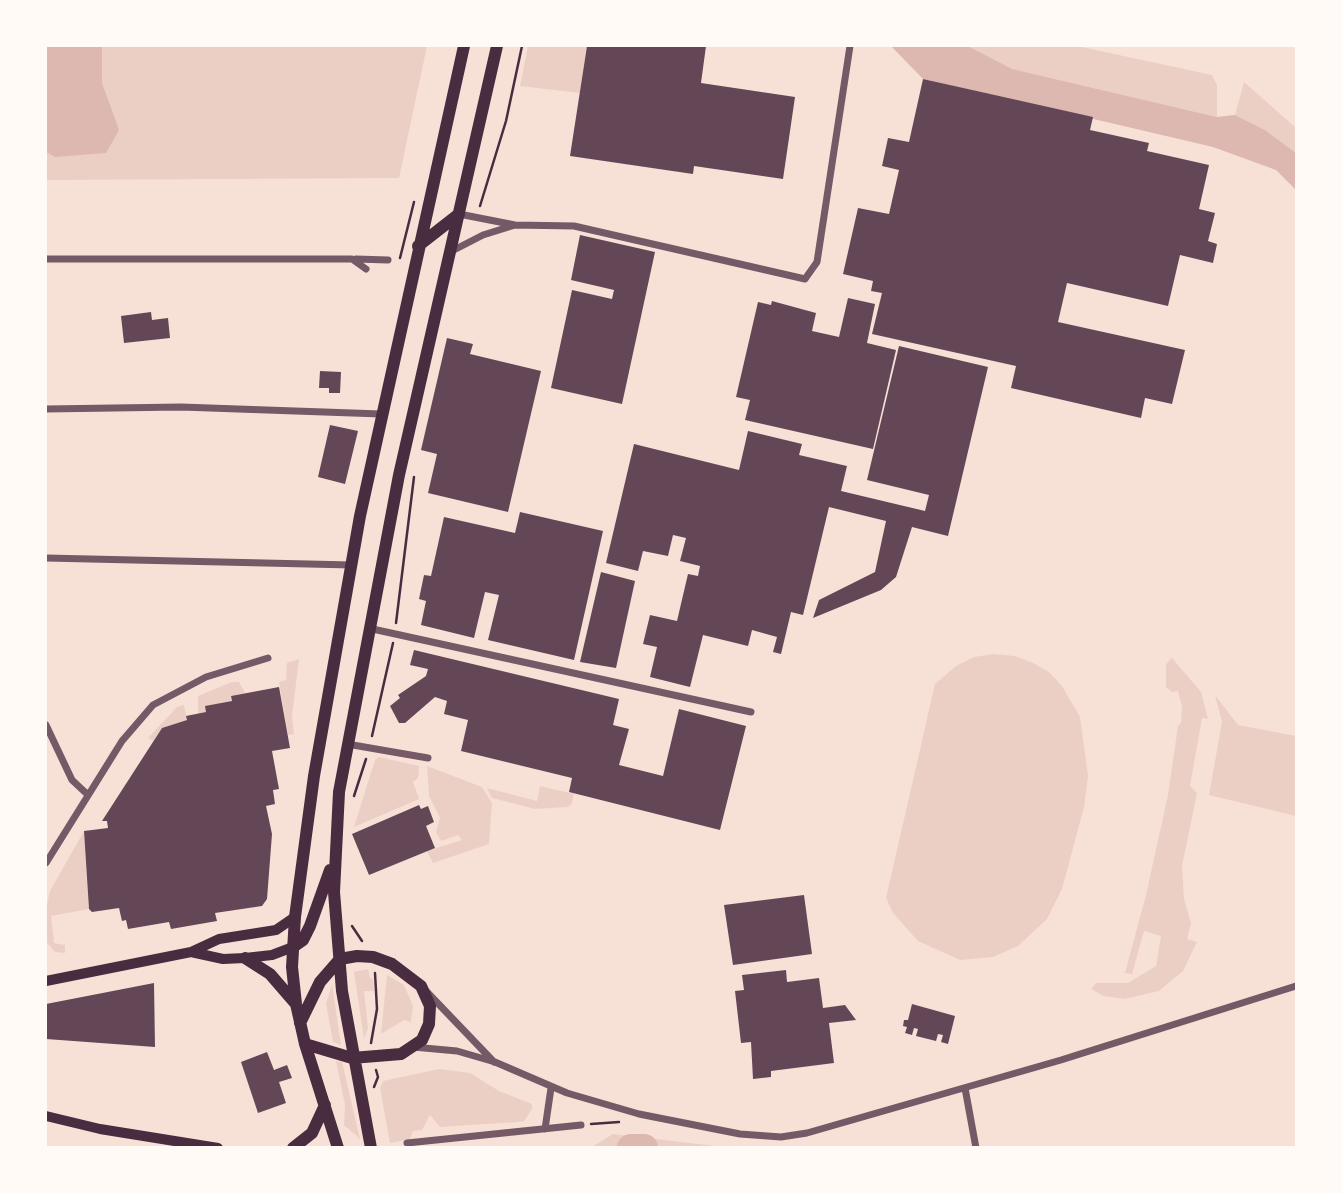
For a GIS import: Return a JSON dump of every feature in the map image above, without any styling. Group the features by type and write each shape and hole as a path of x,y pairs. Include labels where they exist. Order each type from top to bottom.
{"highway":[{"path":"338,1147 305,1044 296,1004 293,947 295,917 314,776 381,414 464,46"},
{"path":"371,1147 352,1058 340,959 334,859 346,744 368,628 497,46"},
{"path":"418,247 460,214"},
{"path":"293,947 303,940 310,926 334,859"},
{"path":"300,1023 320,982 340,959 373,957 392,964 421,986 430,1006 430,1018 422,1040 413,1047 387,1057 352,1058 305,1044"},
{"path":"245,958 271,974 296,1004"},
{"path":"293,1147 312,1133 325,1105"}],"main road":[{"path":"46,981 191,952 219,939 276,930 295,917"},
{"path":"191,952 223,958 245,958 293,947"},
{"path":"46,1116 100,1129 218,1147"}],"street":[{"path":"460,214 515,225 574,226 805,279 817,262 850,46"},
{"path":"450,252 483,235 515,225"},
{"path":"46,259 387,260"},
{"path":"352,259 366,269"},
{"path":"46,409 181,407 381,414"},
{"path":"46,558 352,565"},
{"path":"368,628 751,712"},
{"path":"46,863 122,741 153,705 206,677 268,658"},
{"path":"46,725 72,780 87,794"},
{"path":"346,744 428,758"},
{"path":"421,986 495,1062"},
{"path":"413,1047 446,1049 495,1062 551,1088 668,1121 769,1138 807,1133 965,1088 1297,986"},
{"path":"545,1129 551,1088"},
{"path":"965,1088 976,1147"},
{"path":"407,1143 581,1125"}],"path":[{"path":"484,189 506,121 522,46"},
{"path":"387,260 399,262 412,202"},
{"path":"397,613 414,476"},
{"path":"373,727 391,649"},
{"path":"352,804 368,755"},
{"path":"371,1040 377,1009 376,974"},
{"path":"581,1125 631,1120"}],"shaded area":[{"path":"46,46 427,46 399,178 46,180"},
{"path":"46,46 102,46 102,83 119,130 106,153 55,157 46,152"},
{"path":"528,46 587,46 580,93 520,86"},
{"path":"891,46 968,46 1012,69 1217,117 1235,115 1265,130 1296,153 1296,190 1276,170 1213,147 923,79"},
{"path":"968,46 1077,46 1212,75 1217,85 1217,117 1011,69"},
{"path":"1244,82 1296,128 1296,153 1265,130 1235,115"},
{"path":"993,654 1015,656 1033,663 1049,672 1062,686 1080,717 1088,776 1084,807 1062,889 1047,919 1018,946 993,957 960,960 918,941 893,913 886,898 935,684 956,666 974,657"},
{"path":"1172,658 1201,692 1208,719 1202,718 1190,786 1197,793 1182,866 1184,899 1191,923 1187,939 1197,942 1183,971 1159,991 1125,999 1103,996 1091,989 1096,983 1128,983 1156,966 1161,936 1144,931 1132,974 1125,973 1146,895 1168,795 1178,726 1181,723 1182,707 1178,691 1172,692 1166,687 1166,664"},
{"path":"299,659 292,717 294,734 288,735 279,682 286,680 287,663"},
{"path":"232,682 239,682 245,693 231,696 232,701 206,706 206,712 198,714 198,696"},
{"path":"1215,695 1238,725 1296,736 1296,816 1209,795 1222,722"},
{"path":"184,705 187,720 162,728 153,741 148,738 177,707"},
{"path":"379,757 419,766 418,778 413,782 419,799 354,827 375,760"},
{"path":"427,766 482,787 492,803 489,844 433,863 427,851 462,840 458,835 441,841 436,832 440,818 429,796"},
{"path":"540,786 574,794 572,803 568,807 535,809 492,798 487,788 537,801"},
{"path":"84,831 89,909 51,916 54,943 65,945 65,953 55,952 46,942 46,909 50,891"},
{"path":"368,969 370,978 373,979 374,991 364,991 368,1028 364,1039 354,972"},
{"path":"387,975 404,985 413,1006 411,1022 404,1020 381,1034"},
{"path":"332,984 341,1045 333,1042 326,1004"},
{"path":"336,1061 342,1062 360,1139 344,1125 345,1105"},
{"path":"439,1069 470,1073 499,1091 532,1104 532,1109 524,1121 440,1127 430,1115 422,1130 413,1131 410,1139 390,1143 380,1088 383,1081"},
{"path":"613,1134 724,1147 592,1147"}],"building":[{"path":"587,46 706,46 701,83 795,97 783,179 694,166 693,174 570,156"},
{"path":"923,79 1093,117 1090,130 1149,143 1147,151 1209,165 1199,209 1215,213 1208,241 1217,244 1213,263 1180,255 1168,306 1067,283 1058,322 1185,350 1172,404 1145,398 1141,418 1011,388 1016,366 872,334 882,293 871,291 873,281 843,274 858,208 889,214 899,170 882,166 888,138 909,142"},
{"path":"580,235 655,252 622,404 551,388 572,290 612,299 614,290 571,280"},
{"path":"848,298 875,304 867,343 896,350 873,449 745,420 750,400 736,397 758,302 771,305 772,301 816,313 812,331 839,337"},
{"path":"151,312 152,320 168,318 170,338 124,343 121,316"},
{"path":"447,338 473,344 470,354 541,371 508,512 428,493 437,454 421,450"},
{"path":"899,346 988,367 948,536 912,527 896,577 881,590 813,618 819,600 875,572 886,521 829,507 803,615 791,612 781,654 773,652 777,637 752,630 748,646 703,635 690,687 650,677 657,647 643,644 650,615 677,621 688,574 698,576 700,566 680,561 686,538 673,535 668,556 643,551 638,571 606,563 634,444 739,470 748,431 802,444 799,455 847,466 841,491 925,511 929,495 867,480"},
{"path":"320,371 341,372 340,393 329,393 329,388 319,388"},
{"path":"330,425 358,431 345,484 318,477"},
{"path":"520,512 603,531 574,660 488,640 499,595 485,592 474,638 421,625 426,601 419,599 424,575 431,576 444,517 515,533"},
{"path":"601,572 635,581 616,668 580,662"},
{"path":"414,650 619,699 613,725 629,729 619,765 663,776 679,709 746,726 720,830 569,792 572,778 461,751 468,720 444,714 447,701 435,697 405,723 399,723 390,706 400,698 398,695 426,676 428,669 410,665"},
{"path":"279,687 290,748 272,751 279,789 273,790 275,804 266,806 272,834 267,899 262,906 215,913 217,921 171,929 169,922 128,929 126,920 122,921 119,908 92,912 89,909 84,831 108,828 107,821 102,821 162,728 187,720 186,716 206,712 205,706 232,701 231,696"},
{"path":"419,805 421,809 428,806 434,822 426,826 435,848 369,875 352,834"},
{"path":"804,895 812,954 733,965 724,905"},
{"path":"786,970 787,982 819,978 823,1008 845,1005 856,1020 829,1023 834,1063 771,1071 771,1077 753,1079 751,1042 741,1043 735,991 744,990 742,975"},
{"path":"154,983 155,1047 46,1039 46,1004"},
{"path":"912,1004 955,1016 948,1044 941,1042 943,1035 938,1034 936,1041 916,1036 918,1029 914,1028 912,1035 905,1033 907,1027 903,1026 904,1020 908,1020"},
{"path":"267,1052 274,1070 287,1065 292,1078 279,1082 286,1103 258,1113 241,1062"}],"waterway":[{"path":"631,1148 644,1148"}]}
